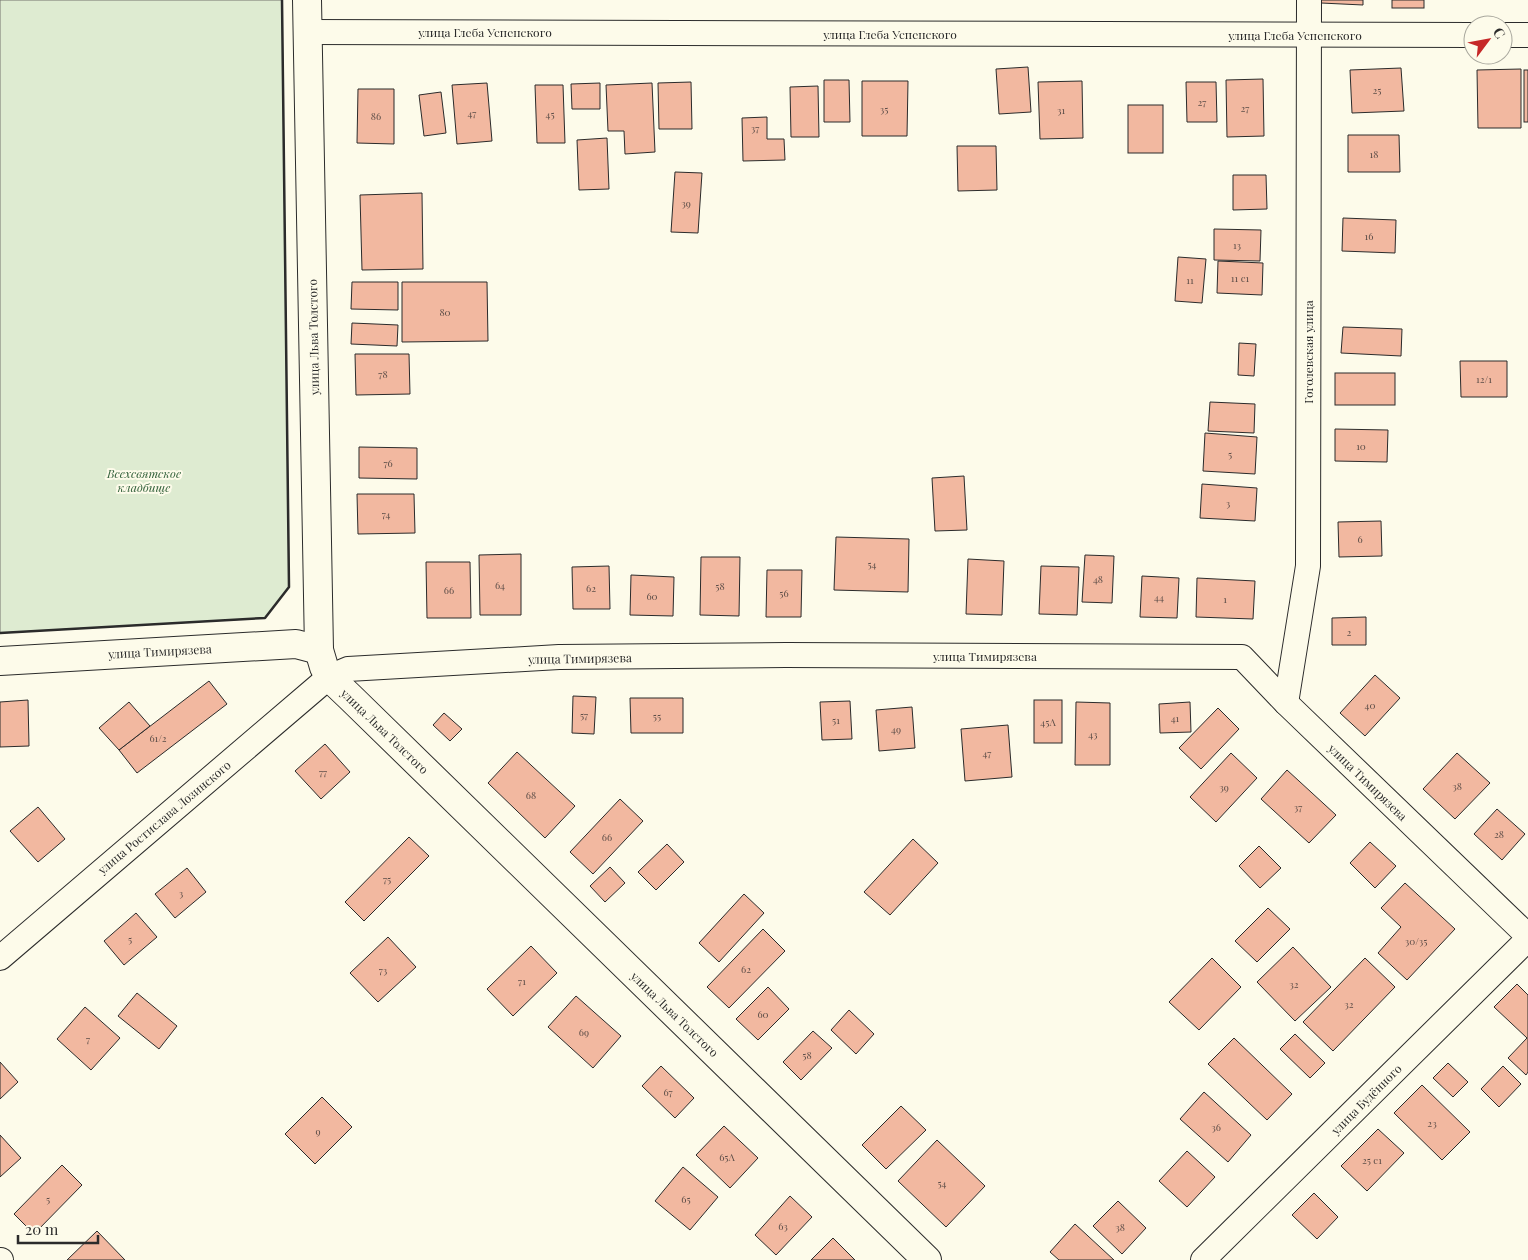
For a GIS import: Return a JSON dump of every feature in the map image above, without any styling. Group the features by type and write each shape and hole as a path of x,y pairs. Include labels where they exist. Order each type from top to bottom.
{"street":[{"name":"улица Льва Толстого","path":"307,0 319,650 324,667 329,677 927,1260"},
{"name":"Гоголевская улица","path":"1286,703 1308,566 1309,0"},
{"name":"улица Глеба Успенского","path":"307,32 1463,35"},
{"path":"1513,35 1528,35"},
{"name":"улица Тимирязева","path":"0,661 296,644 319,650"},
{"name":"улица Тимирязева","path":"329,677 348,669 559,657 786,655 1242,657 1286,703 1528,938"},
{"name":"улица Ростислава Лозинского","path":"0,958 329,677"},
{"name":"улица Будённого","path":"1203,1260 1528,938"}],"green space":[{"name":"Всехсвятское кладбище","path":"0,0 282,0 289,587 265,618 0,633"}],"building":[{"path":"1321,0 1363,0 1363,5 1321,3"},
{"path":"1392,0 1424,0 1424,8 1392,8"},
{"path":"1028,67 1031,112 999,114 996,69"},
{"path":"1401,68 1404,111 1352,113 1350,70"},
{"path":"1521,69 1521,128 1478,128 1477,70"},
{"path":"1524,70 1528,70 1528,122 1524,122"},
{"path":"1263,79 1264,136 1227,137 1226,80"},
{"path":"824,80 849,80 850,122 824,122"},
{"path":"862,81 908,81 907,136 862,136"},
{"path":"1082,81 1083,138 1040,139 1038,82"},
{"path":"691,82 692,129 659,129 658,83"},
{"path":"1186,82 1216,82 1217,122 1187,122"},
{"path":"487,83 492,141 457,144 452,85"},
{"path":"600,83 600,109 572,109 571,84"},
{"path":"652,83 655,152 625,154 624,131 608,131 606,85"},
{"path":"535,85 563,85 565,143 537,143"},
{"path":"818,86 819,137 791,137 790,87"},
{"path":"358,89 394,89 394,144 357,143"},
{"path":"441,92 446,133 424,136 419,95"},
{"path":"1128,105 1163,105 1163,153 1128,153"},
{"path":"767,117 767,139 784,139 785,160 743,161 742,118"},
{"path":"1348,135 1399,135 1400,172 1348,172"},
{"path":"607,138 609,189 579,190 577,140"},
{"path":"957,146 996,146 997,190 958,191"},
{"path":"675,172 702,173 698,233 671,232"},
{"path":"1233,175 1266,175 1267,209 1233,210"},
{"path":"422,193 423,269 362,270 360,195"},
{"path":"1343,218 1396,220 1395,253 1342,251"},
{"path":"1214,229 1261,230 1260,261 1214,260"},
{"path":"1178,257 1206,259 1202,303 1175,301"},
{"path":"1218,261 1263,263 1262,295 1217,293"},
{"path":"352,282 398,282 398,310 351,309"},
{"path":"402,282 487,282 488,341 402,342"},
{"path":"352,323 398,325 397,346 351,344"},
{"path":"1343,327 1402,329 1401,356 1341,353"},
{"path":"1239,343 1256,344 1254,376 1238,375"},
{"path":"355,354 409,354 410,394 356,395"},
{"path":"1460,361 1507,361 1507,397 1461,397"},
{"path":"1335,373 1395,373 1395,405 1335,405"},
{"path":"1210,402 1255,404 1254,433 1208,431"},
{"path":"1335,429 1388,430 1387,462 1335,461"},
{"path":"1205,433 1257,437 1255,474 1203,471"},
{"path":"359,447 417,448 417,479 359,478"},
{"path":"964,476 967,530 935,531 932,478"},
{"path":"1202,484 1257,488 1255,521 1200,518"},
{"path":"357,494 414,494 415,533 358,534"},
{"path":"1381,521 1382,556 1339,557 1338,522"},
{"path":"836,537 909,539 908,592 834,590"},
{"path":"521,554 521,615 480,615 479,555"},
{"path":"1085,555 1114,556 1112,603 1082,602"},
{"path":"701,557 740,557 739,616 700,615"},
{"path":"968,559 1004,561 1002,615 966,614"},
{"path":"426,562 470,562 471,618 427,618"},
{"path":"609,566 610,609 573,609 572,567"},
{"path":"1041,566 1079,567 1077,615 1039,614"},
{"path":"767,570 802,570 801,617 766,617"},
{"path":"631,575 674,577 673,616 630,615"},
{"path":"1142,576 1179,578 1177,618 1140,617"},
{"path":"1197,578 1255,581 1253,619 1196,617"},
{"path":"1366,617 1366,645 1332,645 1332,618"},
{"path":"1375,675 1400,698 1365,736 1340,713"},
{"path":"209,681 227,704 137,773 119,750"},
{"path":"573,696 596,697 594,734 572,733"},
{"path":"630,698 683,698 683,733 631,733"},
{"path":"28,700 29,746 0,747 0,702"},
{"path":"1034,700 1062,700 1062,743 1034,743"},
{"path":"850,701 852,739 822,740 820,702"},
{"path":"129,702 150,726 119,750 99,728"},
{"path":"1076,702 1110,703 1110,765 1075,765"},
{"path":"1190,702 1191,732 1160,733 1159,704"},
{"path":"912,707 915,748 879,751 876,710"},
{"path":"1218,708 1239,729 1201,769 1179,748"},
{"path":"444,713 462,729 450,741 433,725"},
{"path":"1008,725 1012,777 965,781 961,729"},
{"path":"325,744 350,772 321,799 295,771"},
{"path":"517,752 575,806 545,838 488,783"},
{"path":"1231,753 1257,778 1216,822 1190,797"},
{"path":"1457,753 1490,783 1455,819 1423,789"},
{"path":"1287,770 1336,815 1309,843 1261,799"},
{"path":"620,799 643,821 593,874 570,852"},
{"path":"38,807 65,839 38,862 10,831"},
{"path":"1497,809 1525,834 1502,860 1474,834"},
{"path":"409,837 429,856 364,921 345,902"},
{"path":"913,839 938,863 890,915 864,892"},
{"path":"1370,842 1396,866 1375,888 1350,863"},
{"path":"667,844 684,862 656,890 638,872"},
{"path":"1259,846 1281,868 1260,888 1239,866"},
{"path":"610,867 625,883 605,902 590,886"},
{"path":"187,868 206,892 175,918 155,894"},
{"path":"1405,883 1455,929 1407,980 1378,953 1401,927 1381,908"},
{"path":"744,894 764,913 719,962 699,943"},
{"path":"1268,908 1290,929 1257,962 1235,941"},
{"path":"136,913 157,937 124,965 104,941"},
{"path":"763,929 785,951 729,1008 707,987"},
{"path":"388,937 416,967 378,1002 350,973"},
{"path":"531,946 557,973 513,1016 487,989"},
{"path":"1293,947 1331,987 1295,1021 1257,982"},
{"path":"1212,958 1241,987 1199,1030 1169,1002"},
{"path":"1365,958 1395,987 1333,1051 1303,1022"},
{"path":"1517,984 1528,995 1528,1072 1526,1075 1508,1058 1527,1038 1494,1007"},
{"path":"768,987 789,1009 758,1040 736,1019"},
{"path":"137,993 177,1026 159,1049 118,1016"},
{"path":"576,996 621,1036 593,1068 548,1027"},
{"path":"85,1007 120,1038 91,1070 57,1039"},
{"path":"849,1010 874,1034 856,1054 831,1030"},
{"path":"813,1031 832,1048 801,1080 783,1062"},
{"path":"1295,1034 1325,1063 1310,1078 1280,1049"},
{"path":"1234,1038 1292,1094 1267,1120 1208,1064"},
{"path":"0,1062 18,1082 0,1099"},
{"path":"1448,1063 1468,1082 1453,1097 1433,1078"},
{"path":"661,1066 694,1098 675,1118 642,1086"},
{"path":"1503,1066 1521,1084 1499,1107 1481,1089"},
{"path":"1422,1085 1470,1132 1442,1160 1394,1113"},
{"path":"1204,1092 1251,1135 1228,1162 1180,1119"},
{"path":"322,1097 352,1127 315,1164 285,1134"},
{"path":"901,1106 926,1130 886,1169 862,1145"},
{"path":"724,1126 758,1158 730,1188 696,1155"},
{"path":"1378,1129 1404,1153 1367,1191 1341,1166"},
{"path":"0,1135 21,1158 0,1177"},
{"path":"937,1140 985,1186 946,1227 898,1181"},
{"path":"1187,1151 1215,1177 1187,1207 1159,1181"},
{"path":"62,1165 82,1185 34,1234 14,1214"},
{"path":"683,1167 718,1197 690,1230 655,1201"},
{"path":"1314,1193 1338,1217 1317,1239 1292,1215"},
{"path":"790,1196 812,1217 776,1255 755,1235"},
{"path":"1118,1201 1146,1228 1122,1254 1093,1226"},
{"path":"1075,1224 1114,1260 1059,1260 1050,1252"},
{"path":"97,1231 125,1260 67,1260"},
{"path":"833,1238 855,1260 811,1260"}],"wall":[{"path":"0,633 265,618 289,587 282,0"}]}
